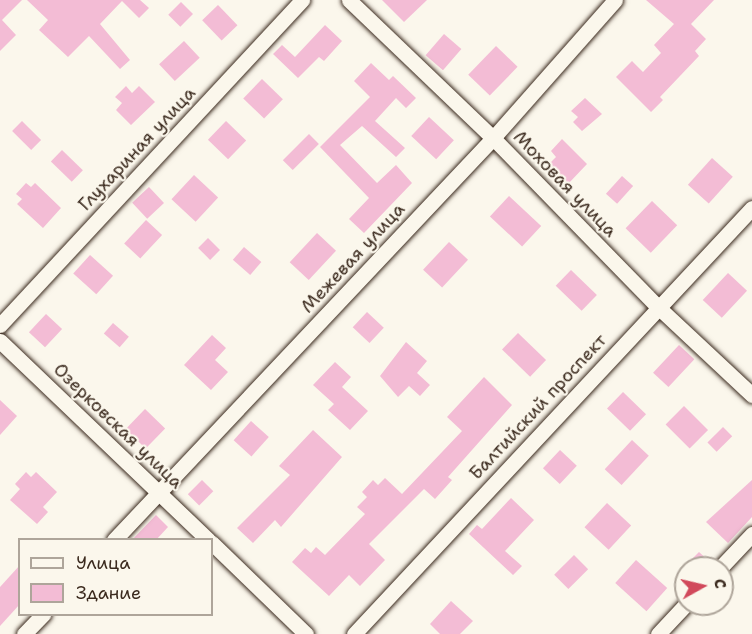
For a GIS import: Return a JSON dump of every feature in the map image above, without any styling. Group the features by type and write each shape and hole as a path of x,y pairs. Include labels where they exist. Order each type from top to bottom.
{"street":[{"name":"Глухариная улица","path":"0,325 302,0"},
{"name":"Моховая улица","path":"349,0 493,138 658,307 752,395"},
{"name":"Межевая улица","path":"116,538 493,138 615,0"},
{"name":"Балтийский проспект","path":"354,634 752,208"},
{"name":"Озерковская улица","path":"0,341 207,538"},
{"path":"731,556 752,534"},
{"name":"Озерковская улица","path":"213,544 306,634"},
{"path":"24,634 42,616"},
{"path":"658,634 675,616"}],"building":[{"path":"0,0 22,0 2,20 16,35 0,51"},
{"path":"27,0 140,0 149,8 139,18 122,1 100,24 130,60 120,69 89,36 68,57 39,30 48,20"},
{"path":"382,0 427,0 404,22"},
{"path":"646,0 714,0 691,24 706,39 695,51 699,56 660,97 663,100 651,112 616,77 632,61 643,72 661,53 654,45 674,24"},
{"path":"181,2 193,14 180,27 168,15"},
{"path":"218,5 237,25 222,40 202,20"},
{"path":"325,25 342,41 324,61 319,57 298,78 273,54 282,45 295,57"},
{"path":"444,34 461,49 443,70 426,55"},
{"path":"184,41 200,58 175,81 159,64"},
{"path":"496,46 518,67 490,96 468,75"},
{"path":"371,63 389,80 393,76 416,98 406,108 396,98 375,121 405,148 396,157 362,126 340,145 377,183 396,165 412,183 364,233 349,219 369,198 320,147 370,97 354,81"},
{"path":"262,79 283,99 264,119 243,98"},
{"path":"126,86 132,93 139,86 155,102 131,125 116,110 122,103 115,97"},
{"path":"585,98 602,114 582,131 573,122 578,117 571,111"},
{"path":"429,117 454,140 436,159 411,136"},
{"path":"22,121 41,140 31,150 12,131"},
{"path":"226,121 246,140 228,159 208,140"},
{"path":"309,134 319,144 293,170 283,160"},
{"path":"562,139 587,164 568,184 548,165 556,157 551,151"},
{"path":"62,150 83,170 72,182 51,162"},
{"path":"712,158 733,177 709,203 688,185"},
{"path":"194,175 218,198 196,222 171,199"},
{"path":"622,176 633,186 617,204 606,194"},
{"path":"26,183 31,187 35,183 61,208 43,228 17,204 22,199 16,194"},
{"path":"149,187 164,203 147,219 132,203"},
{"path":"509,196 541,226 522,246 490,216"},
{"path":"652,201 677,225 651,253 626,228"},
{"path":"146,220 162,235 140,258 124,243"},
{"path":"317,233 336,251 309,280 290,262"},
{"path":"208,238 220,250 210,260 198,248"},
{"path":"449,242 468,260 442,288 423,270"},
{"path":"244,247 261,262 250,275 233,260"},
{"path":"90,255 113,276 96,294 73,274"},
{"path":"571,270 597,295 582,311 556,286"},
{"path":"728,273 747,291 722,318 703,300"},
{"path":"367,312 384,328 369,343 353,327"},
{"path":"46,314 62,329 45,347 29,332"},
{"path":"113,323 129,337 120,347 104,334"},
{"path":"518,333 546,360 530,377 502,350"},
{"path":"212,335 226,348 215,360 228,372 211,390 184,365"},
{"path":"406,342 427,361 417,373 430,385 420,396 409,386 398,397 380,376"},
{"path":"679,345 694,359 668,387 653,373"},
{"path":"335,362 351,377 342,387 368,411 350,430 328,410 334,404 313,385"},
{"path":"484,377 512,405 448,477 452,480 435,499 424,489 369,544 385,560 360,586 349,575 329,596 292,562 305,548 311,553 316,547 325,555 365,514 357,507 367,497 362,492 373,480 378,485 385,478 402,494 462,431 447,417"},
{"path":"623,392 646,414 630,431 607,409"},
{"path":"0,400 17,416 0,435"},
{"path":"684,406 708,430 690,448 666,424"},
{"path":"145,409 165,428 146,449 126,429"},
{"path":"251,421 269,437 251,456 234,440"},
{"path":"723,427 732,436 717,452 707,443"},
{"path":"313,430 342,457 281,527 275,520 253,543 237,528 290,475 279,466"},
{"path":"632,440 649,456 622,485 605,469"},
{"path":"560,450 577,466 560,484 543,468"},
{"path":"26,472 31,477 36,472 57,492 43,507 48,512 37,524 10,500 20,489 15,484"},
{"path":"202,480 213,491 199,505 188,494"},
{"path":"752,480 752,517 728,543 706,522"},
{"path":"511,498 534,520 505,551 522,566 513,575 469,534 477,525 482,529"},
{"path":"607,503 631,526 609,550 584,527"},
{"path":"156,515 168,527 158,538 134,538"},
{"path":"574,555 588,569 568,589 554,575"},
{"path":"636,560 667,588 646,611 615,583"},
{"path":"18,567 18,606 0,626 0,587"},
{"path":"451,601 473,621 460,634 440,634 430,624"}]}
